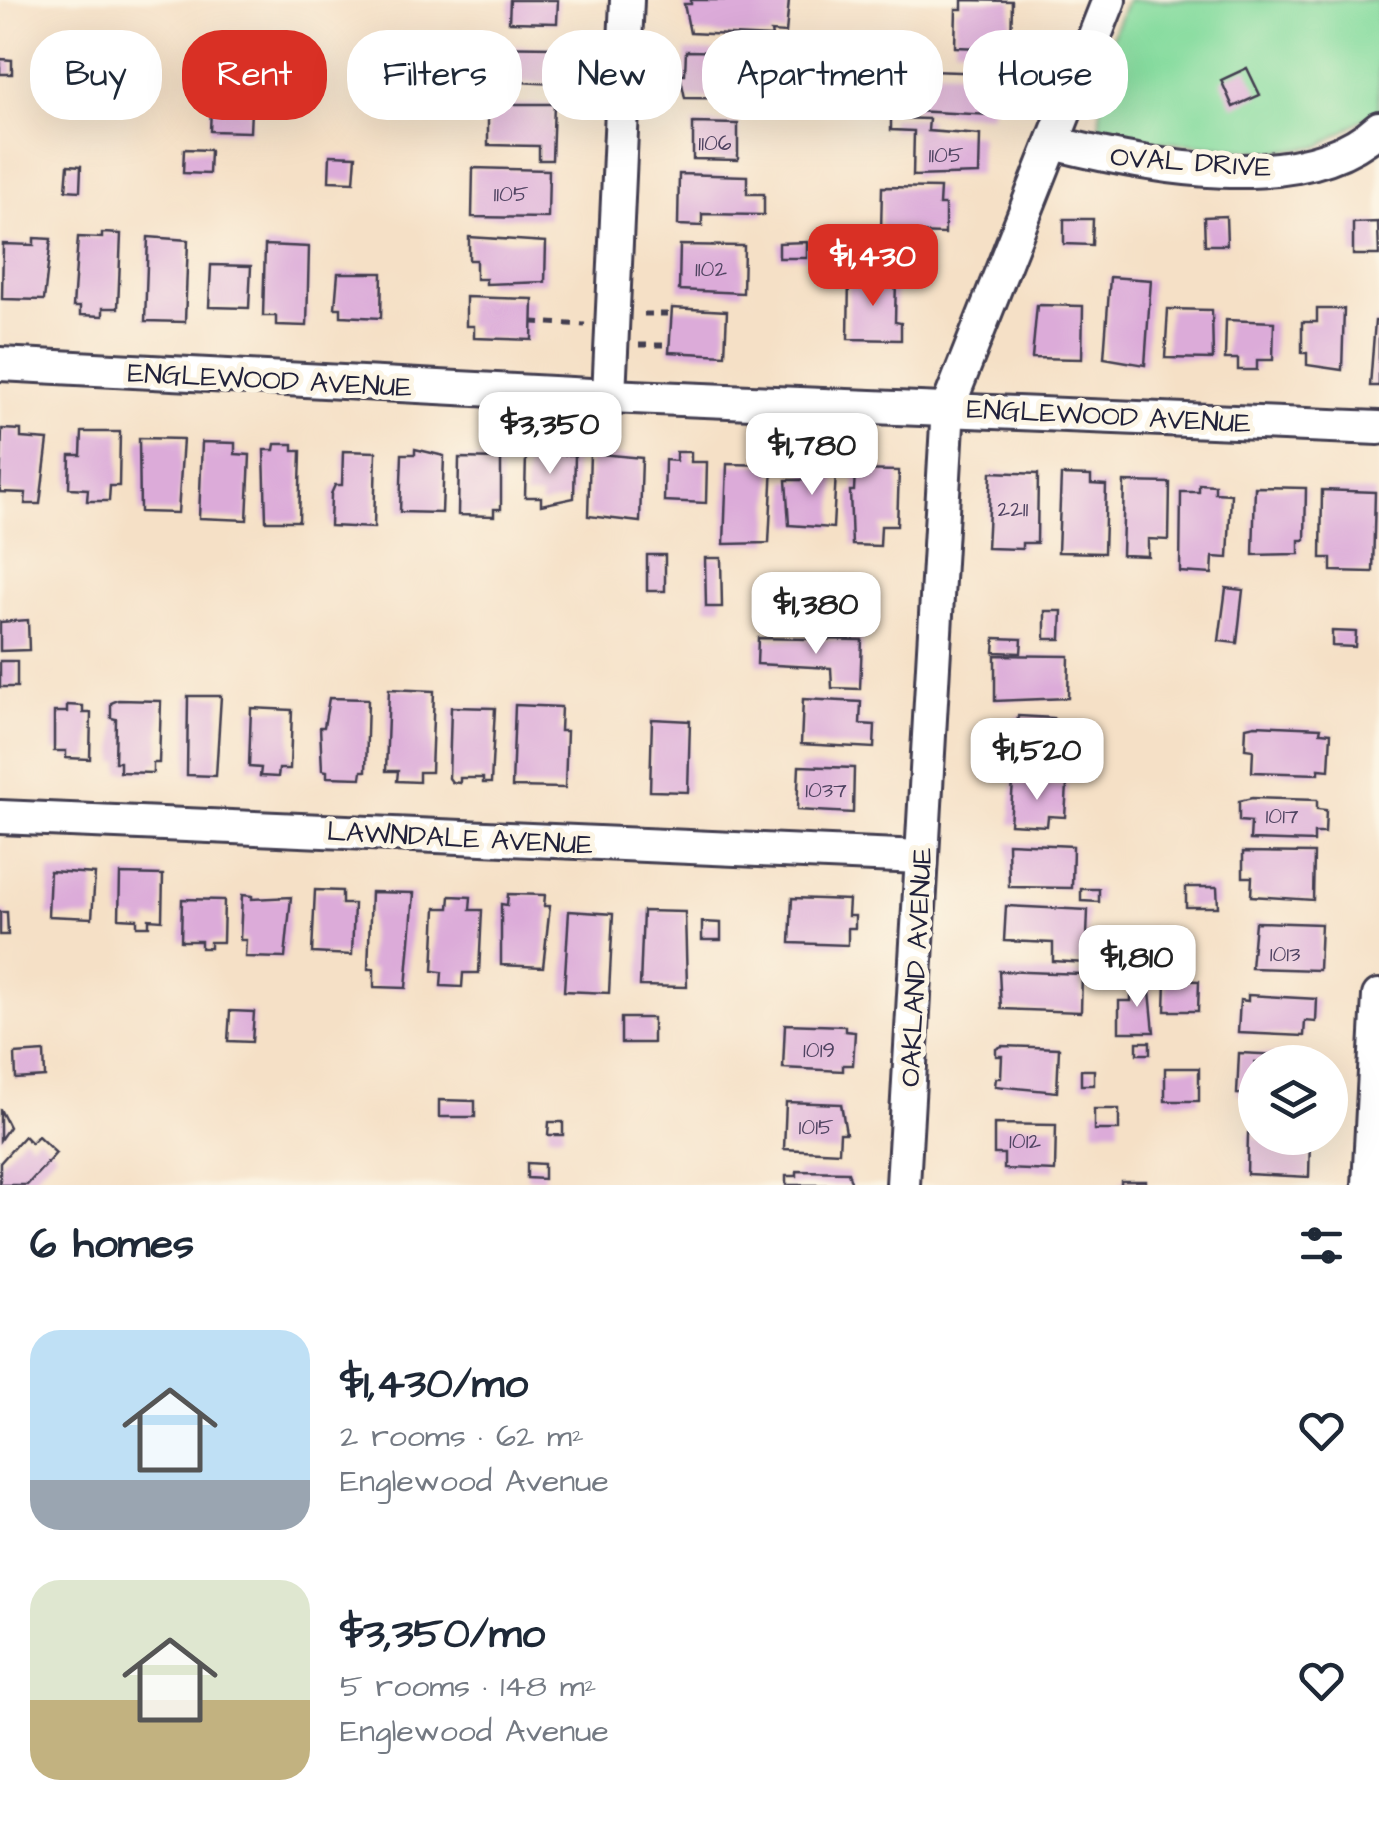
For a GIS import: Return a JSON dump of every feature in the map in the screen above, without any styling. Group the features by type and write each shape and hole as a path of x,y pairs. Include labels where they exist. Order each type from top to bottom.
{"street":[{"path":"609,396 627,0"},
{"name":"OAKLAND AVENUE","path":"903,1185 948,407 1109,0"},
{"name":"OVAL DRIVE","path":"1054,144 1127,162 1281,168 1324,160 1379,128"},
{"name":"ENGLEWOOD AVENUE","path":"0,364 609,396 948,407 1379,428"},
{"name":"LAWNDALE AVENUE","path":"0,816 921,857"},
{"path":"1369,1185 1379,996"}],"path":[{"path":"631,314 671,314"},
{"path":"533,322 592,325"},
{"path":"631,345 669,345"}],"green space":[{"path":"1127,0 1379,0 1379,109 1320,146 1270,152 1099,136 1100,120 1128,120 1128,30 1115,30"}],"building":[{"path":"510,0 558,0 557,23 509,22"},
{"path":"691,0 789,0 786,30 690,33 684,4 691,4"},
{"path":"962,0 1012,1 1011,30 963,30 963,47 955,47 956,9 962,9"},
{"path":"522,47 542,47 542,83 522,82"},
{"path":"686,51 702,51 702,98 685,98"},
{"path":"0,59 12,60 12,74 0,74"},
{"path":"1247,68 1260,95 1233,107 1221,80"},
{"path":"943,71 963,72 963,114 943,113"},
{"path":"522,104 542,104 542,120 553,120 552,160 539,160 539,146 488,145 488,120 522,120"},
{"path":"210,120 251,120 250,132 210,131"},
{"path":"891,120 929,120 928,131 980,135 979,174 913,176 914,131 891,130"},
{"path":"693,123 738,124 738,160 693,159"},
{"path":"184,149 210,150 209,174 183,173"},
{"path":"330,155 356,156 354,182 329,181"},
{"path":"68,165 81,166 80,191 66,190"},
{"path":"473,168 549,170 548,218 472,217"},
{"path":"679,174 747,176 747,194 764,194 764,215 702,214 702,226 678,225"},
{"path":"882,187 940,188 939,205 945,205 945,234 881,232"},
{"path":"1226,216 1227,245 1205,245 1204,217"},
{"path":"1064,219 1093,219 1092,245 1064,244"},
{"path":"1378,222 1379,255 1353,255 1353,223"},
{"path":"102,233 121,234 118,308 103,308 103,316 80,315 80,307 73,307 78,237 102,238"},
{"path":"148,237 188,240 185,322 145,321"},
{"path":"469,237 546,242 545,282 486,284 486,279 476,279 476,260 469,260"},
{"path":"34,238 51,239 44,300 2,299 3,244 34,245"},
{"path":"807,242 807,258 779,258 779,243"},
{"path":"265,245 309,247 307,326 276,325 276,316 263,316"},
{"path":"680,245 744,246 743,293 679,290"},
{"path":"211,265 251,266 249,308 209,307"},
{"path":"338,273 382,273 381,318 341,316 341,308 335,308"},
{"path":"849,276 896,277 895,322 901,323 901,340 848,339"},
{"path":"1110,277 1151,280 1145,365 1104,358"},
{"path":"466,297 533,299 532,340 474,338 474,326 466,326"},
{"path":"1037,305 1083,306 1082,359 1032,358"},
{"path":"672,308 727,311 725,355 669,352"},
{"path":"1168,309 1212,310 1213,359 1165,358"},
{"path":"1317,309 1344,309 1342,370 1307,365 1307,353 1302,353 1302,322 1317,322"},
{"path":"1226,320 1274,322 1273,360 1257,360 1257,370 1238,370 1238,359 1225,359"},
{"path":"1375,321 1379,321 1379,386 1370,386"},
{"path":"2,429 21,430 21,438 48,440 40,504 25,504 26,493 0,492"},
{"path":"82,432 120,432 119,486 110,486 109,501 87,501 88,489 69,488 70,455 81,455"},
{"path":"139,438 183,439 178,513 140,512"},
{"path":"202,442 235,443 235,454 250,455 247,520 199,518"},
{"path":"275,444 293,444 293,451 301,451 299,521 266,521 264,450 274,450"},
{"path":"415,449 444,456 442,513 400,512 402,454 415,454"},
{"path":"343,451 376,452 374,528 330,526 331,494 335,485 342,485"},
{"path":"676,452 691,452 691,462 707,462 706,503 664,501 665,460 676,461"},
{"path":"590,453 642,458 640,522 588,516"},
{"path":"526,454 575,455 574,498 541,505 541,497 525,497"},
{"path":"459,458 501,459 501,509 494,509 494,516 458,515"},
{"path":"804,463 822,464 821,471 836,472 833,528 789,525 786,480 803,480"},
{"path":"727,464 773,465 769,543 724,544"},
{"path":"855,470 899,471 897,526 881,526 880,546 852,545 850,491 854,491"},
{"path":"991,472 1038,474 1037,543 1022,543 1022,549 987,548"},
{"path":"1061,475 1091,476 1091,484 1106,485 1104,553 1058,552"},
{"path":"1124,482 1170,483 1169,540 1148,539 1148,556 1122,555"},
{"path":"1199,484 1215,485 1215,493 1231,494 1228,558 1213,557 1212,574 1180,572 1181,492 1199,492"},
{"path":"1255,487 1306,488 1305,540 1299,540 1299,554 1253,555"},
{"path":"1322,490 1375,492 1373,572 1331,571 1331,558 1321,558"},
{"path":"647,555 665,555 665,591 647,591"},
{"path":"705,558 721,558 722,607 706,607"},
{"path":"1226,588 1243,590 1237,643 1219,641"},
{"path":"1045,611 1062,611 1061,639 1045,639"},
{"path":"28,620 29,650 0,651 0,622"},
{"path":"1332,631 1356,632 1355,647 1332,646"},
{"path":"758,638 862,640 860,689 832,688 831,668 757,664"},
{"path":"995,638 1022,639 1021,653 994,652"},
{"path":"995,655 1069,656 1068,698 995,701"},
{"path":"0,661 17,661 17,687 0,687"},
{"path":"389,689 434,691 431,772 419,772 419,782 397,781 398,771 386,771"},
{"path":"188,696 221,696 216,776 187,775"},
{"path":"329,698 368,699 366,771 362,771 361,778 327,777 327,771 322,770 320,727 324,727"},
{"path":"803,699 861,702 860,724 875,725 874,748 801,744"},
{"path":"161,701 159,763 153,763 153,773 120,772 120,762 115,762 116,719 111,718 111,703"},
{"path":"67,705 83,706 83,713 91,713 90,759 66,758 66,751 54,751 54,712 67,712"},
{"path":"515,705 561,707 560,731 567,731 565,788 512,787"},
{"path":"451,707 495,708 491,783 483,783 483,778 460,778 460,783 449,778"},
{"path":"251,708 292,710 290,769 279,769 278,777 260,776 261,768 249,767"},
{"path":"1018,716 1053,718 1057,722 1056,764 1007,762 1009,740 1016,740"},
{"path":"652,719 690,721 688,792 650,791"},
{"path":"1246,727 1321,728 1320,732 1331,733 1329,770 1319,769 1319,774 1252,772 1253,750 1245,749"},
{"path":"799,766 854,768 853,813 797,810"},
{"path":"1013,782 1067,785 1065,817 1048,816 1047,826 1010,824"},
{"path":"1317,800 1317,809 1326,810 1325,833 1314,833 1314,842 1250,840 1251,822 1239,821 1239,801"},
{"path":"1008,843 1073,846 1072,888 1009,887"},
{"path":"1243,852 1314,853 1313,900 1251,896 1252,877 1243,877"},
{"path":"50,871 95,874 92,918 48,916"},
{"path":"120,874 163,875 162,920 149,919 149,926 137,926 137,919 119,918"},
{"path":"1186,887 1217,887 1218,907 1186,907"},
{"path":"1081,889 1099,889 1099,902 1081,901"},
{"path":"315,890 342,891 342,904 354,904 352,955 312,953"},
{"path":"371,892 414,893 406,988 374,987 374,969 368,969"},
{"path":"508,894 545,895 544,906 550,906 543,967 501,965 501,904 507,905"},
{"path":"242,895 252,899 291,897 285,958 245,957 246,940 240,940"},
{"path":"450,896 471,897 470,910 482,910 479,973 463,973 462,987 441,986 442,972 433,971 436,908 449,908"},
{"path":"792,898 849,900 848,916 855,916 855,928 848,928 848,945 790,943"},
{"path":"182,899 224,900 223,942 210,942 210,948 201,948 201,941 181,941"},
{"path":"1006,906 1088,910 1086,963 1053,961 1053,943 1004,941"},
{"path":"569,911 613,914 609,993 564,991"},
{"path":"643,911 685,912 687,987 640,986"},
{"path":"0,912 7,912 8,935 0,935"},
{"path":"702,922 721,923 721,940 702,940"},
{"path":"1255,922 1321,924 1319,970 1251,968"},
{"path":"999,971 1082,974 1081,1012 1001,1009"},
{"path":"1131,980 1149,981 1154,1032 1119,1032 1119,1001 1131,1001"},
{"path":"1166,980 1199,981 1198,1011 1165,1011"},
{"path":"1248,995 1317,999 1316,1022 1305,1021 1304,1036 1238,1033 1240,1000 1248,1001"},
{"path":"230,1011 254,1012 252,1042 228,1041"},
{"path":"621,1018 653,1018 653,1043 621,1043"},
{"path":"785,1024 845,1026 845,1031 855,1032 853,1065 843,1065 843,1071 783,1068"},
{"path":"1137,1042 1150,1042 1150,1054 1137,1054"},
{"path":"1059,1048 1057,1092 995,1086 996,1078 1001,1078 1002,1056 996,1056 996,1049"},
{"path":"44,1052 45,1077 16,1079 15,1054"},
{"path":"1165,1068 1199,1068 1199,1101 1165,1101"},
{"path":"1081,1070 1094,1070 1094,1085 1081,1085"},
{"path":"439,1100 475,1101 475,1117 439,1117"},
{"path":"786,1102 841,1104 846,1133 840,1133 839,1152 784,1149"},
{"path":"0,1109 9,1127 0,1140"},
{"path":"1094,1109 1119,1109 1119,1130 1094,1130"},
{"path":"549,1122 563,1122 563,1135 548,1135"},
{"path":"994,1124 1056,1125 1055,1171 1004,1169 1004,1154 994,1154"},
{"path":"24,1136 31,1143 38,1136 56,1153 27,1185 0,1185 0,1163"},
{"path":"1247,1155 1310,1155 1309,1177 1247,1174"},
{"path":"527,1163 544,1164 544,1179 527,1178"},
{"path":"797,1171 848,1172 852,1185 786,1185 786,1176 797,1176"},
{"path":"1121,1181 1146,1181 1146,1185 1121,1185"}]}
